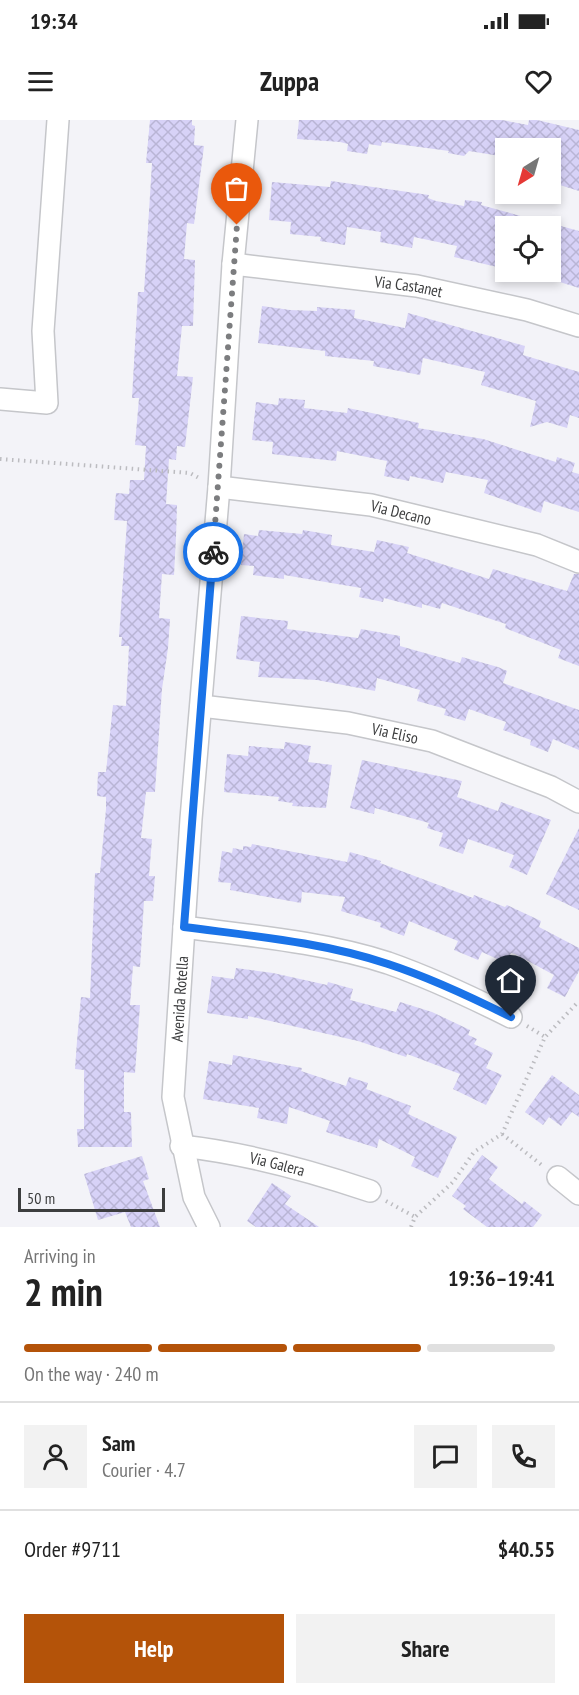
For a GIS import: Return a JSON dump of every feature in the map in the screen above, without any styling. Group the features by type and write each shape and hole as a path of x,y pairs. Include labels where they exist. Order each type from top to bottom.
{"street":[{"path":"0,399 47,403 44,331 58,120"},
{"name":"Avenida Rotella","path":"209,1227 194,1197 181,1146 173,1097 184,927 219,487 233,264 247,120"},
{"name":"Via Castanet","path":"233,264 417,286 527,310 579,326"},
{"name":"Via Decano","path":"219,487 371,505 537,545 579,562"},
{"name":"Via Eliso","path":"201,706 348,723 432,741 551,787 579,802"},
{"path":"184,927 309,944 387,963 455,989 511,1017"},
{"name":"Via Galera","path":"181,1146 233,1151 320,1174 370,1191"},
{"path":"558,1177 579,1194"}],"path":[{"path":"0,459 190,473 219,487"},
{"path":"411,1227 415,1217 453,1182 474,1152 502,1134 545,1037 579,1001"},
{"path":"502,1134 558,1177"},
{"path":"370,1191 415,1217"}],"building":[{"path":"150,120 192,120 192,125 195,126 194,145 204,146 194,224 187,223 184,259 195,260 193,326 182,326 177,376 193,377 185,447 177,446 176,460 169,459 166,504 177,505 174,575 162,574 159,618 170,619 168,648 162,689 155,792 146,792 141,838 152,839 149,876 155,876 153,901 144,901 140,967 133,966 130,1005 140,1005 135,1073 124,1072 124,1112 131,1112 132,1147 78,1147 77,1129 84,1129 84,1070 75,1069 77,1041 81,997 90,998 95,873 100,873 106,809 106,797 97,796 98,772 106,772 113,705 126,706 129,646 121,646 122,637 119,637 127,521 114,520 116,493 129,494 130,480 144,480 146,446 135,445 139,398 132,398 138,292 144,292 152,163 146,163"},
{"path":"299,120 502,120 528,125 529,120 537,120 579,130 579,191 561,185 561,138 495,138 495,155 469,151 464,156 448,153 449,151 382,142 381,146 369,144 367,154 347,151 348,144 340,142 297,139"},
{"path":"331,181 429,195 428,198 436,201 464,206 465,200 482,202 481,205 520,216 495,216 495,266 454,257 457,246 414,237 412,248 380,242 381,232 347,227 345,245 320,241 321,237 290,234 291,222 269,220 272,182 330,187"},
{"path":"561,226 579,231 579,288 560,282"},
{"path":"262,306 290,310 317,311 317,307 355,310 354,318 405,328 408,313 525,346 523,355 579,372 579,418 570,415 567,428 547,422 530,427 536,401 481,385 485,372 423,358 420,375 373,366 374,361 325,356 325,351 258,343"},
{"path":"279,398 305,400 304,408 347,413 348,408 419,423 418,428 483,439 556,462 557,457 575,463 572,472 579,474 579,512 544,501 541,513 484,493 488,480 446,472 443,483 410,476 409,481 384,476 387,461 337,451 336,461 272,454 273,442 252,440 256,402 278,405"},
{"path":"259,530 302,534 303,530 332,535 331,545 374,552 377,540 409,547 407,553 489,579 493,569 567,591 574,574 579,574 579,666 558,658 561,650 505,628 506,624 442,603 440,609 422,604 422,608 384,598 383,602 359,597 361,588 284,575 284,579 253,575 254,566 241,565 244,534 258,536"},
{"path":"241,616 288,621 287,629 358,638 361,629 400,636 400,646 460,663 462,657 498,667 507,671 503,683 579,710 579,750 553,739 548,752 530,745 531,740 503,730 506,722 469,709 465,721 444,715 446,709 417,701 420,690 377,678 375,691 317,680 258,677 260,662 236,659"},
{"path":"285,742 311,746 308,762 332,765 326,808 292,806 293,803 278,801 279,797 224,792 227,754 248,756 249,746 284,749"},
{"path":"362,760 462,781 457,797 498,811 501,802 551,820 527,875 509,867 514,855 468,839 463,854 439,846 443,833 427,828 429,823 375,808 374,814 350,808"},
{"path":"579,828 579,910 546,894"},
{"path":"252,844 347,862 350,852 381,861 380,863 473,898 474,895 505,907 507,905 541,921 539,927 579,948 579,971 565,997 547,988 554,975 515,954 511,953 506,963 482,952 478,960 454,950 458,941 409,921 404,936 380,927 381,923 341,911 345,897 302,892 301,903 230,890 231,883 218,882 222,851 232,853 233,848 243,850 243,846 251,847"},
{"path":"236,968 273,973 327,985 328,982 353,989 350,1000 396,1012 400,1002 432,1012 470,1030 468,1035 477,1039 474,1044 493,1053 486,1068 502,1075 486,1105 453,1089 460,1074 407,1054 406,1057 358,1041 248,1016 248,1019 207,1013 212,976 234,979"},
{"path":"233,1055 302,1068 301,1071 346,1086 349,1077 368,1083 366,1089 411,1106 408,1114 457,1137 438,1178 411,1166 415,1157 379,1139 377,1148 326,1132 330,1121 289,1107 287,1124 257,1118 259,1108 203,1099 209,1061 232,1065"},
{"path":"552,1075 579,1095 579,1117 572,1112 561,1126 549,1117 543,1125 525,1112"},
{"path":"482,1155 498,1167 489,1179 522,1204 524,1201 542,1215 533,1227 487,1227 463,1209 466,1206 452,1196"},
{"path":"142,1156 149,1179 143,1181 160,1227 131,1227 125,1212 98,1220 84,1174"},
{"path":"272,1183 291,1196 285,1204 319,1227 256,1227 247,1221"}],"way so far":[{"path":"213,552 237,225"}],"route":[{"path":"213,552 184,927 309,944 387,963 455,989 511,1017"}]}
